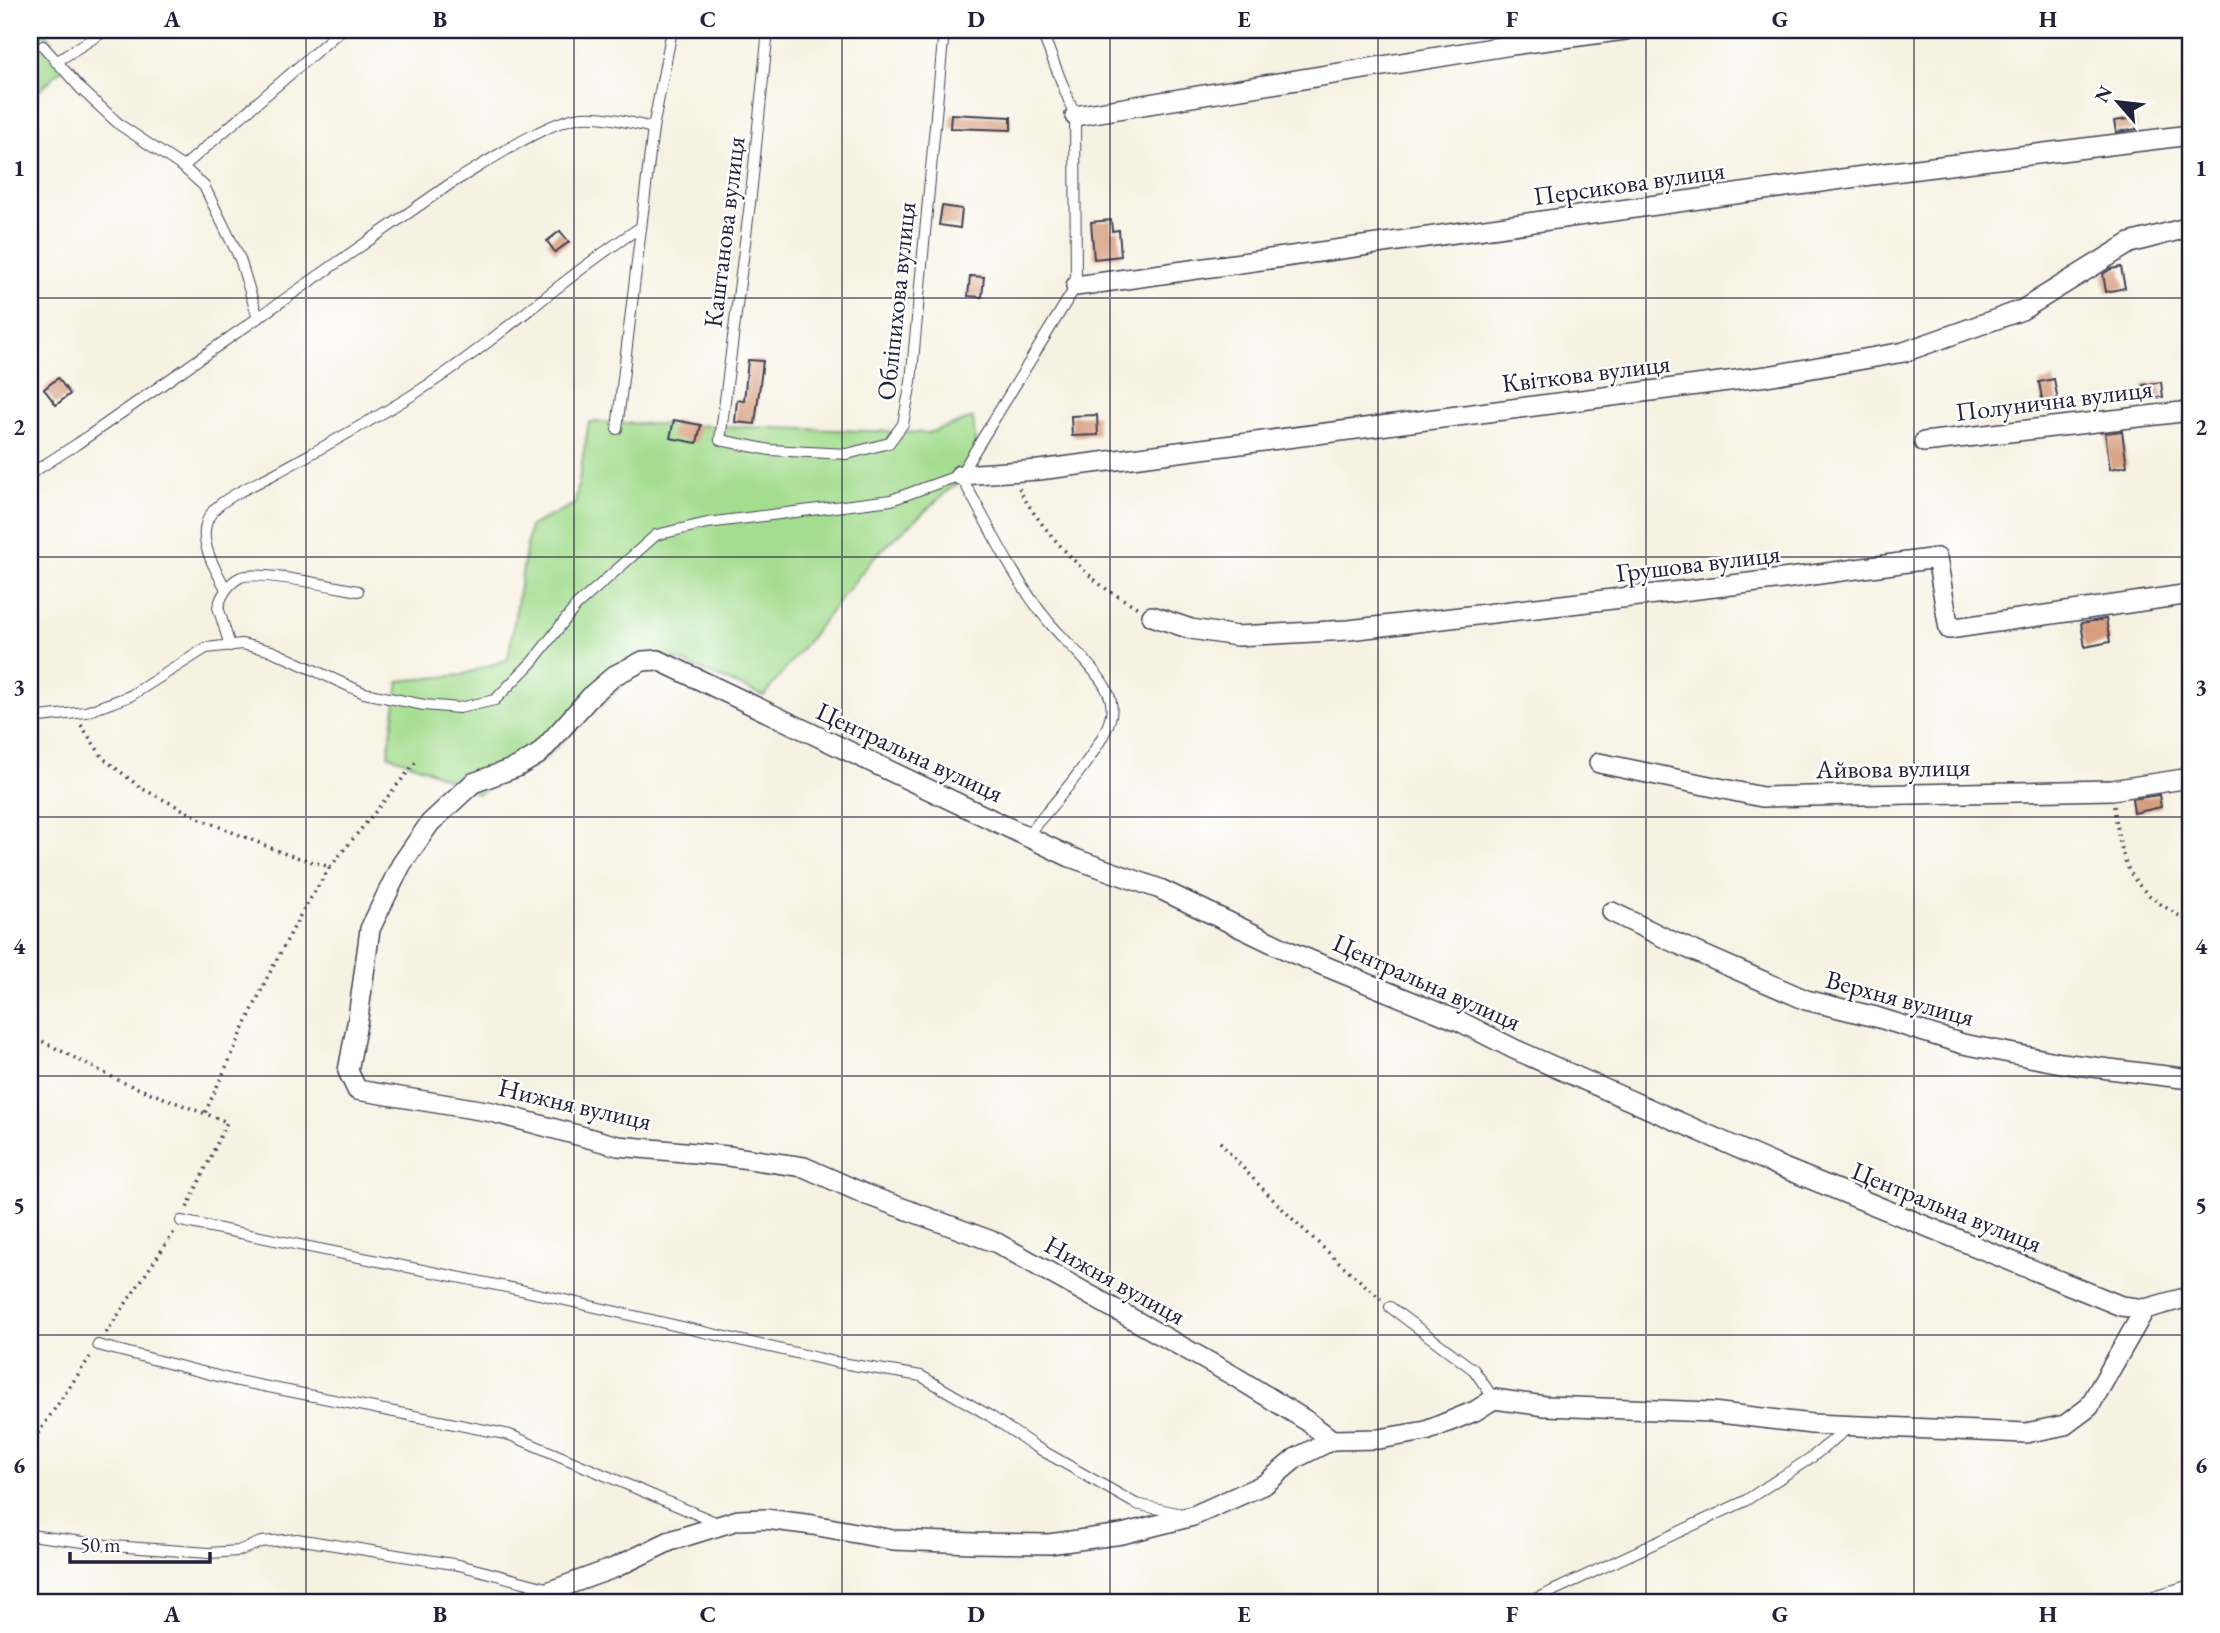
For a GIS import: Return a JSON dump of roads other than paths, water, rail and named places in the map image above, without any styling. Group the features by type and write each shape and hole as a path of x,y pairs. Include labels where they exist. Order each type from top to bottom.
{"street":[{"path":"1075,116 1512,45 1625,30"},
{"name":"Персикова вулиця","path":"1076,286 1885,173 2190,135"},
{"name":"Квіткова вулиця","path":"960,475 1012,472 1767,376 1904,352 2022,310 2130,243 2190,227"},
{"name":"Полунична вулиця","path":"1924,442 2190,411"},
{"name":"Грушова вулиця","path":"1152,616 1191,629 1237,636 1349,631 1937,558 1949,629 2190,594"},
{"name":"Нижня вулиця","path":"698,680 658,660 643,661 615,676 593,694 539,754 517,767 473,783 430,824 401,865 370,929 348,1071 357,1090 492,1112 618,1146 728,1156 804,1167 867,1195 997,1244 1234,1376 1307,1421 1332,1440"},
{"name":"Центральна вулиця","path":"698,680 1070,857 1160,889 1293,953 1458,1021 1514,1049 1786,1170 2121,1306 2145,1309"},
{"name":"Айвова вулиця","path":"1600,763 1762,797 2112,790 2190,778"},
{"name":"Верхня вулиця","path":"1612,912 1806,1000 1876,1017 1964,1044 2061,1063 2190,1079"},
{"path":"517,1603 614,1568 670,1541 738,1520 766,1519 813,1525 893,1540 1049,1544 1122,1534 1193,1516 1265,1484 1296,1458 1332,1440 1379,1439 1426,1431 1475,1411 1494,1399 1545,1406 1712,1412 1812,1424 2026,1433 2065,1425 2089,1408 2145,1309 2181,1299 2190,1300"}],"lane":[{"path":"56,62 106,30"},
{"path":"183,167 341,30"},
{"path":"617,429 653,128 672,30"},
{"name":"Каштанова вулиця","path":"720,440 751,195 768,30"},
{"name":"Обліпихова вулиця","path":"720,440 770,450 847,454 889,443 903,424 911,382 944,30"},
{"path":"30,718 86,712 130,695 206,648 242,644 272,651 365,693 425,705 459,708 495,700 533,662 576,606 656,535 707,523 891,500 960,475 1076,286 1075,116 1041,30"},
{"path":"43,46 120,125 183,167 204,186 240,259 258,318"},
{"path":"30,474 450,184 508,150 556,125 583,117 623,121 653,128"},
{"path":"226,589 204,538 213,510 416,393 472,354 589,262 640,227"},
{"path":"960,475 1015,571 1047,620 1102,680 1110,697 1112,712 1107,726 1079,771 1026,836"},
{"path":"230,646 218,607 226,589 244,576 270,577 358,591"},
{"path":"181,1220 521,1290 835,1362 921,1376 990,1416 1036,1447 1136,1504 1193,1516"},
{"path":"1390,1307 1474,1370 1494,1399"},
{"path":"98,1345 233,1380 510,1435 720,1525"},
{"path":"1527,1603 1745,1502 1812,1457 1851,1426"},
{"path":"30,1535 113,1546 209,1553 238,1551 261,1542 297,1539 459,1565 551,1589"},
{"path":"2131,1603 2190,1585"}]}
